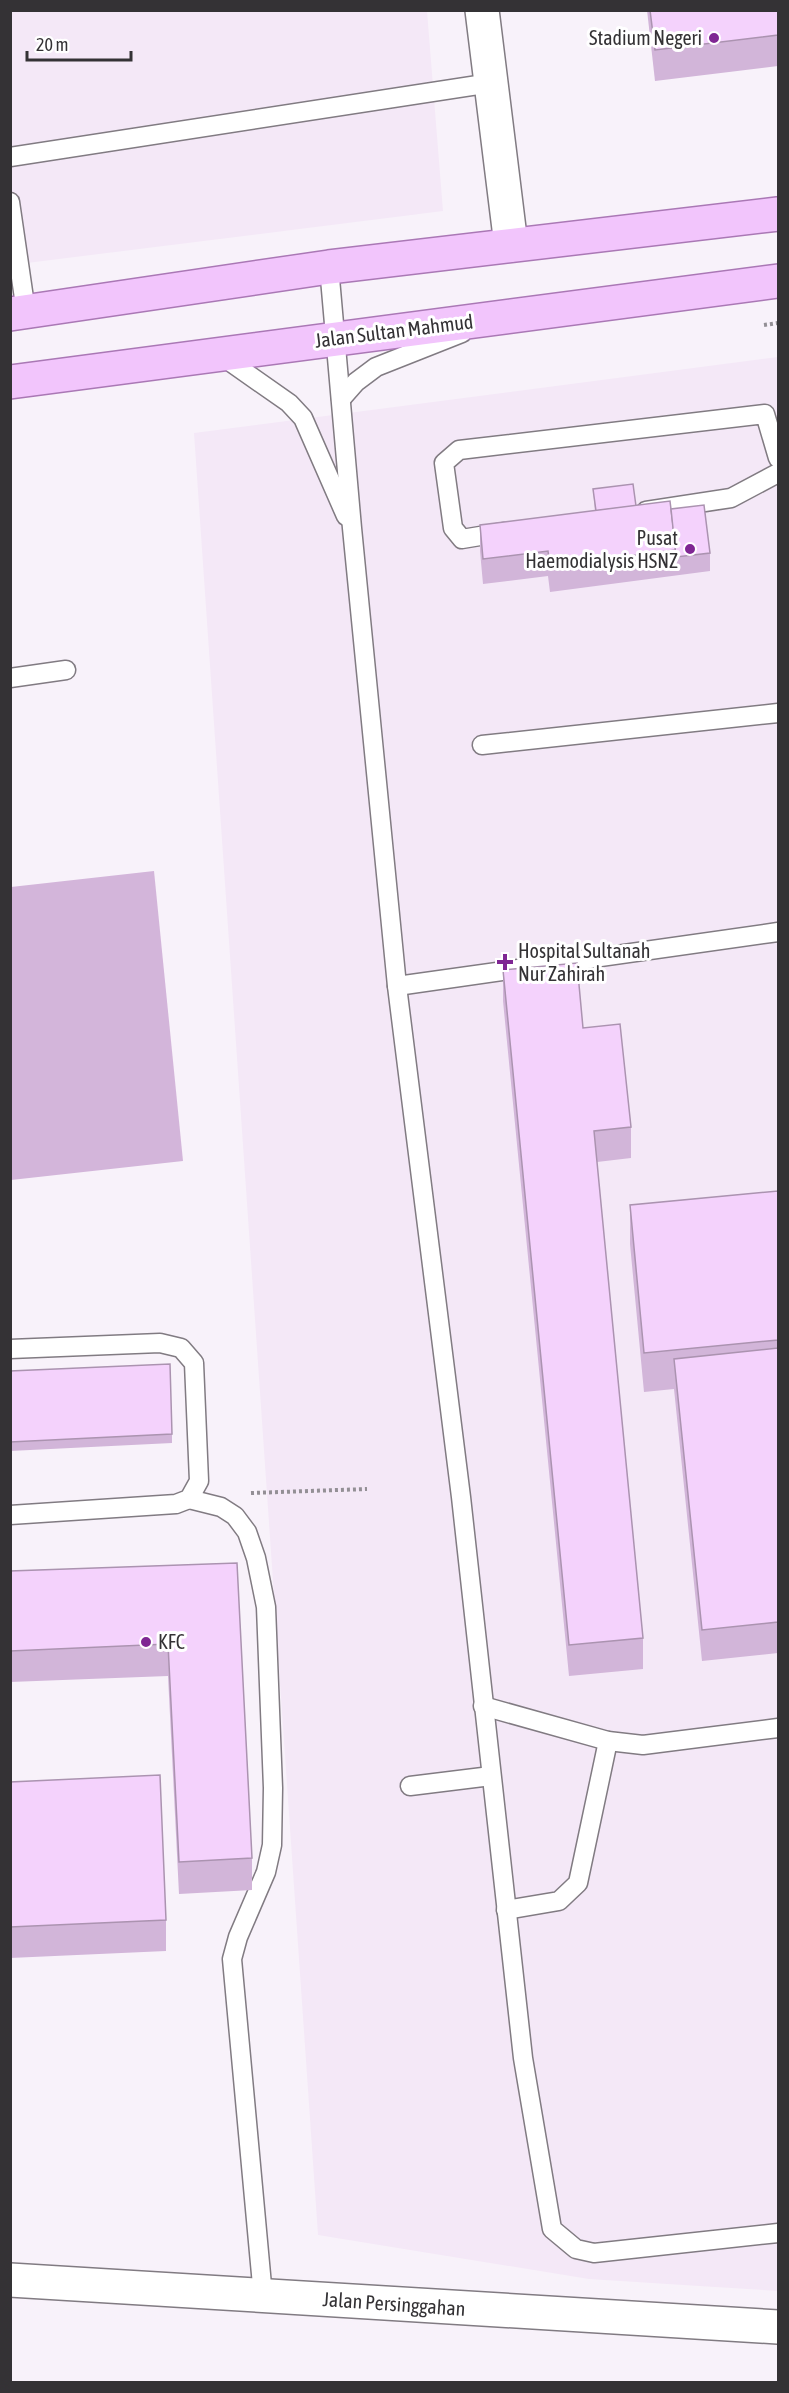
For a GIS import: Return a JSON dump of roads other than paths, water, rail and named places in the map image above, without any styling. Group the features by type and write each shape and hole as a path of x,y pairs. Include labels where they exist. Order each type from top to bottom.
{"main road":[{"path":"18,313 329,267 778,214"},
{"name":"Jalan Sultan Mahmud","path":"10,382 778,281"}],"street":[{"path":"482,10 511,245"},
{"name":"Jalan Persinggahan","path":"10,2280 778,2327"}],"lane":[{"path":"10,157 491,83"},
{"path":"10,202 18,313"},
{"path":"329,267 397,986 461,1497 490,1776 523,2058 552,2229 576,2249 594,2253 778,2234"},
{"path":"341,399 356,382 376,367 506,316"},
{"path":"219,354 289,403 303,418 352,528"},
{"path":"520,530 462,539 453,528 444,463 459,450 765,414 778,458"},
{"path":"626,514 731,498 778,473"},
{"path":"10,678 66,670"},
{"path":"482,745 778,713"},
{"path":"397,986 778,932"},
{"path":"10,1349 160,1343 181,1348 194,1363 199,1481 189,1498 176,1504 10,1515"},
{"path":"189,1498 221,1507 235,1516 247,1532 256,1558 266,1607 273,1788 272,1845 266,1872 238,1937 232,1959 263,2296"},
{"path":"483,1706 608,1741 643,1745 778,1728"},
{"path":"506,1910 559,1901 578,1883 608,1741"},
{"path":"410,1786 490,1776"}],"place":[{"name":"Stadium Negeri","path":"714,38"},
{"name":"Pusat Haemodialysis HSNZ","path":"690,549"},
{"name":"Hospital Sultanah Nur Zahirah","path":"505,962"},
{"name":"KFC","path":"146,1642"}]}
